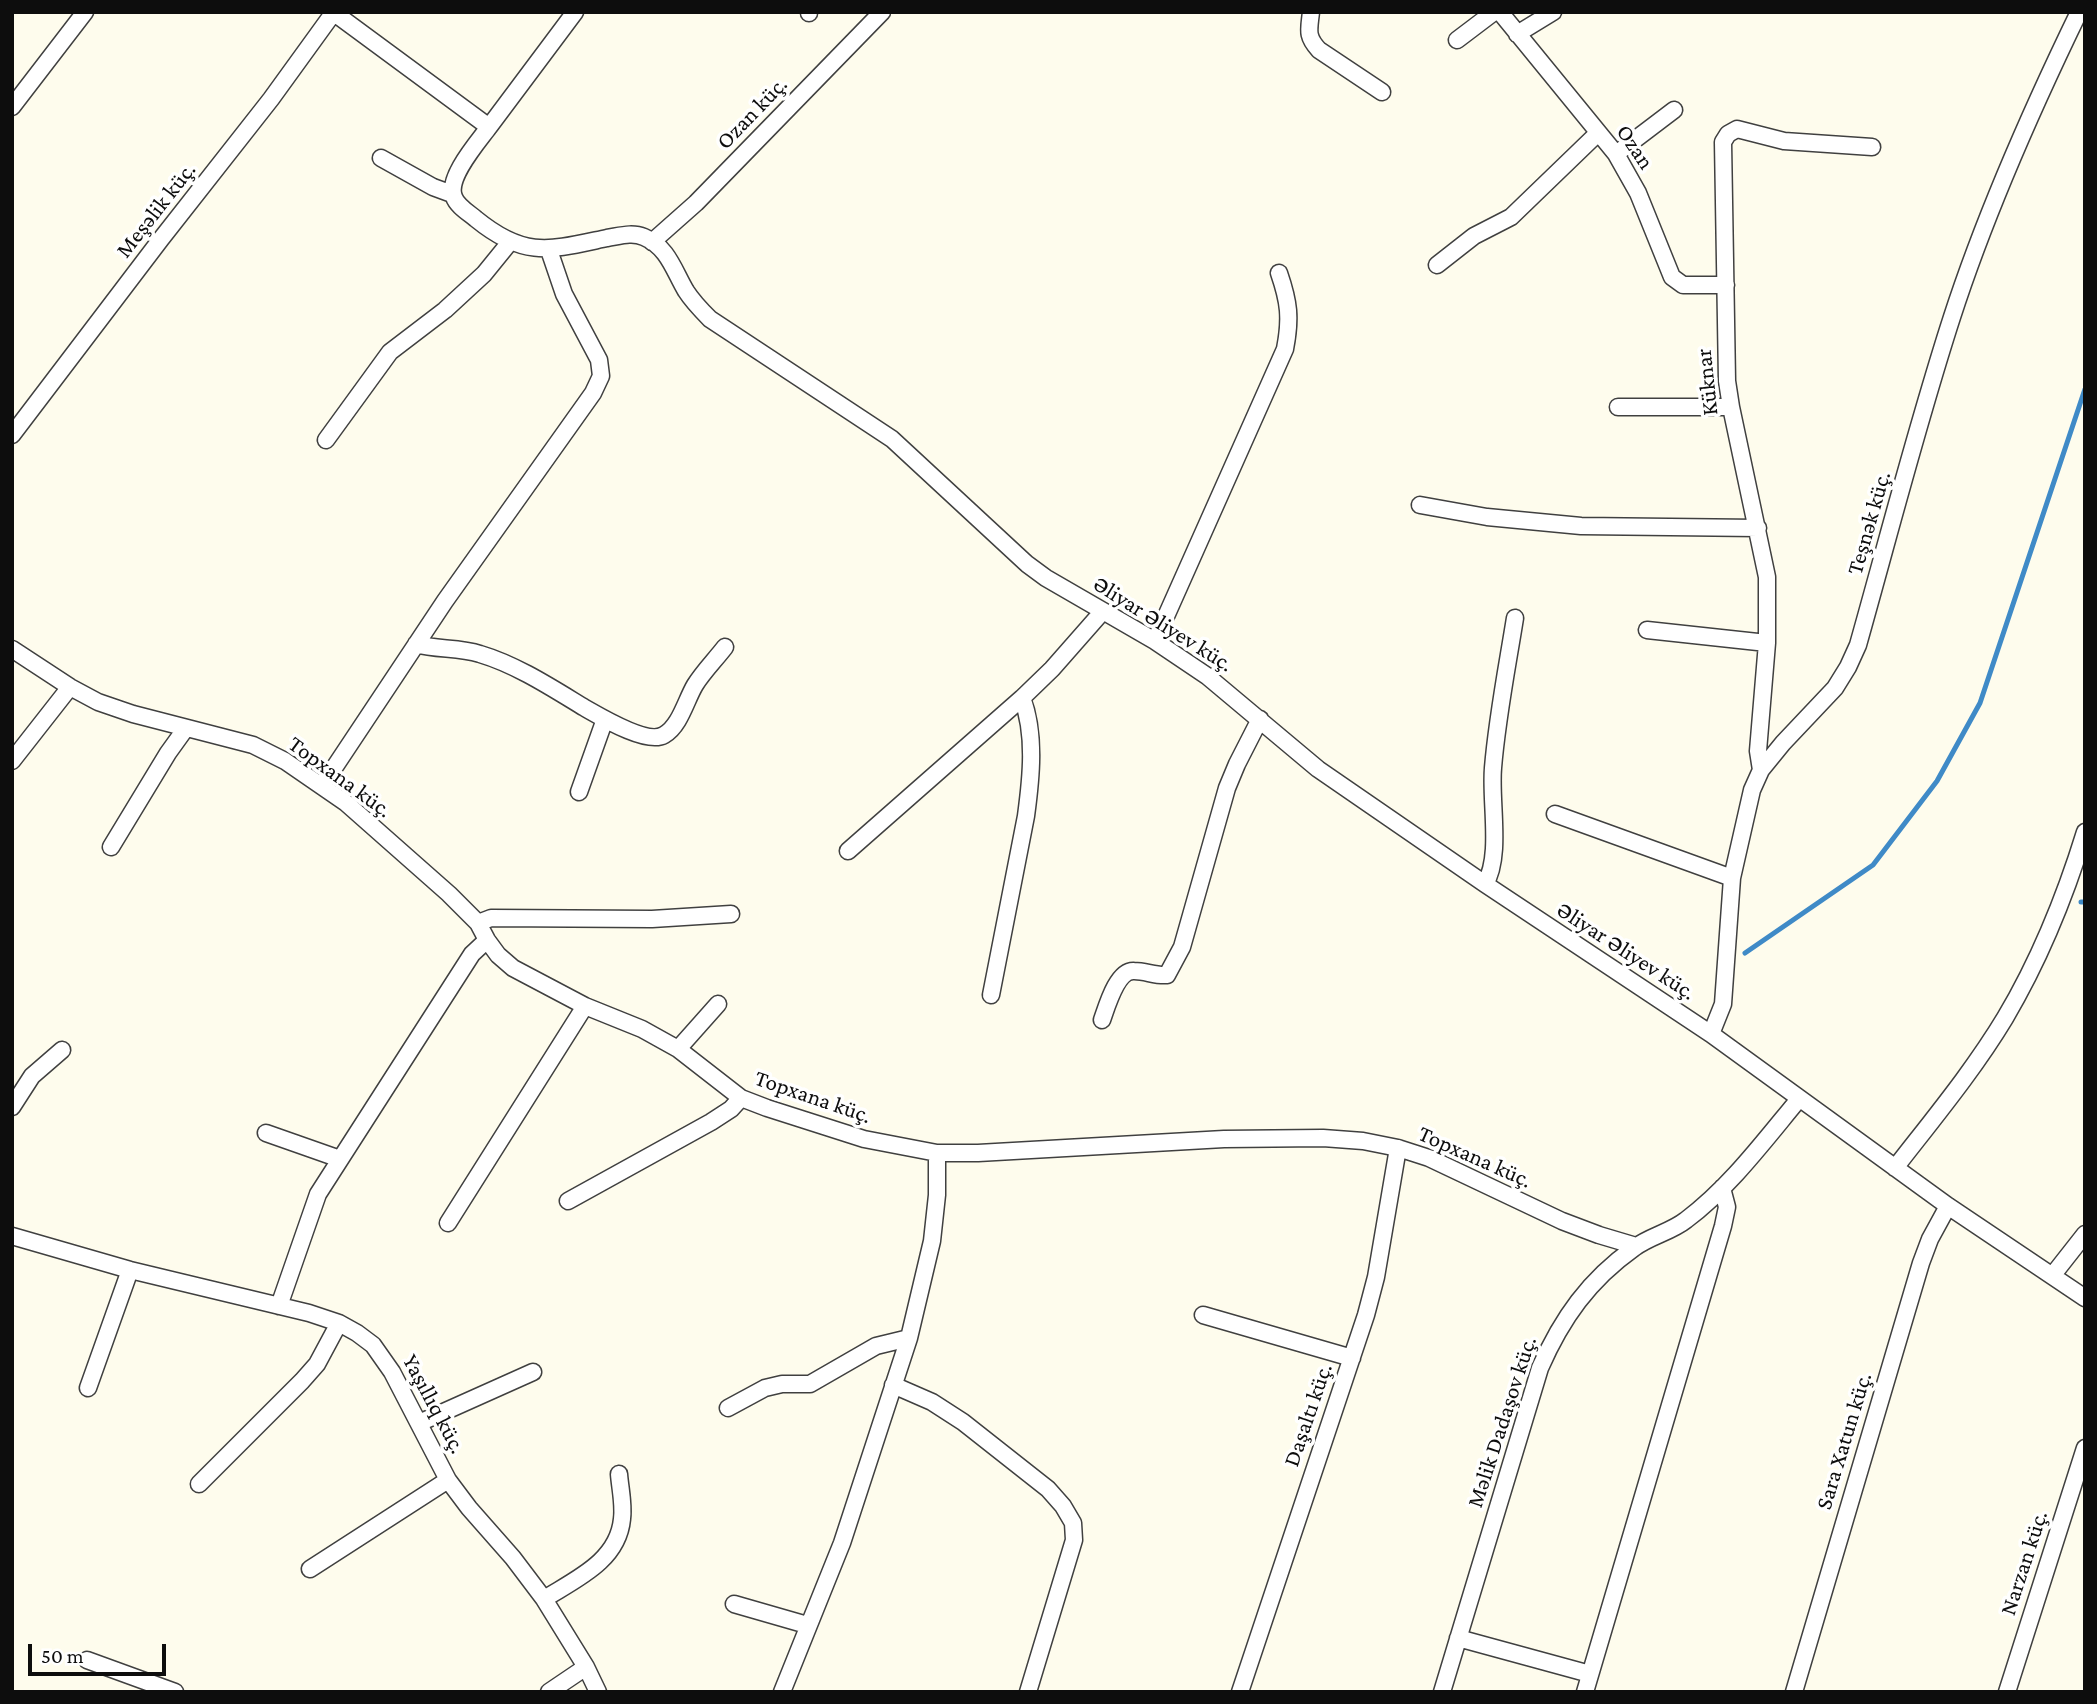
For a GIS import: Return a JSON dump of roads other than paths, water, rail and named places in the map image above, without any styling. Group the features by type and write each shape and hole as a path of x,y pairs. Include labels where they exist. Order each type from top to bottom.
{"street":[{"path":"12,107 85,12"},
{"path":"334,12 489,127"},
{"name":"Meşəlik küç.","path":"12,435 271,99 334,12"},
{"path":"452,194 453,182 459,170 575,12"},
{"name":"Ozan küç.","path":"652,242 696,203 882,12"},
{"path":"1311,12 1308,30 1311,41 1319,50 1382,92"},
{"path":"1457,40 1494,12"},
{"name":"Ozan","path":"1500,12 1616,154 1638,193 1672,277 1683,285 1726,285"},
{"path":"1517,34 1553,12"},
{"name":"Teşnək küç.","path":"1712,1034 1723,1004 1732,878 1752,790 1761,770 1835,688 1858,645 1952,317 1993,202 2079,12"},
{"path":"1616,154 1674,110"},
{"name":"Küknar","path":"1761,770 1758,730 1767,643 1767,578 1731,407 1726,346 1723,142 1728,134 1737,128 1784,141 1872,147"},
{"path":"1437,265 1474,236 1511,217 1598,133"},
{"path":"381,158 424,183 452,194 466,211 493,233 510,242 549,250 628,234 642,236 652,242"},
{"path":"326,440 390,352 445,310 484,274 510,242"},
{"name":"Əliyar Əliyev küç.","path":"652,242 674,265 694,303 710,320 879,429 1027,564 1070,593 1155,641 1207,676 1318,769 1485,884 1712,1034 1948,1206 2085,1298"},
{"path":"322,786 416,644 593,393 601,376 599,360 564,294 549,250"},
{"path":"1155,641 1285,348 1290,325 1289,302 1279,273"},
{"path":"1618,407 1731,407"},
{"path":"1420,505 1488,517 1581,526 1758,528"},
{"path":"848,851 1022,698 1104,611"},
{"path":"1485,884 1491,874 1494,860 1491,793 1493,765 1515,618"},
{"path":"1647,630 1767,643"},
{"path":"416,644 478,653 498,660 605,719 646,737 656,738 665,735 674,726 696,683 725,647"},
{"name":"Topxana küç.","path":"12,649 98,702 253,745 285,761 346,803 439,884 478,923 486,940 513,968 585,1006 642,1029 678,1049 741,1098 864,1139 937,1153 1224,1139 1323,1138 1363,1141 1429,1158 1562,1221 1598,1236 1636,1246"},
{"path":"12,761 70,687"},
{"path":"990,995 1027,816 1030,789 1030,722 1022,698"},
{"path":"579,792 605,719"},
{"path":"1102,1020 1114,989 1124,974 1132,970 1157,976 1167,975 1173,966 1182,947 1227,789 1260,719"},
{"path":"111,847 167,754 186,728"},
{"path":"1555,814 1732,878"},
{"path":"1895,1168 1967,1075 2006,1017 2057,917 2085,832"},
{"path":"478,923 491,918 652,919 731,914"},
{"path":"279,1306 313,1206 340,1159 472,954 486,940"},
{"path":"678,1049 718,1004"},
{"path":"448,1223 585,1006"},
{"path":"12,1107 32,1076 62,1050"},
{"path":"568,1202 711,1122 731,1109 741,1098"},
{"name":"Məlik Dadaşov küç.","path":"1442,1692 1540,1368 1556,1332 1584,1292 1636,1246 1685,1222 1722,1188 1799,1099"},
{"path":"266,1132 340,1159"},
{"name":"Daşaltı küç.","path":"1240,1692 1352,1358 1376,1277 1398,1148"},
{"path":"782,1692 842,1543 909,1338 932,1241 937,1195 937,1153"},
{"path":"1585,1692 1723,1226 1727,1207 1722,1188"},
{"name":"Sara Xatun küç.","path":"1794,1692 1921,1263 1930,1239 1948,1206"},
{"path":"2052,1276 2085,1234"},
{"name":"Yaşıllıq küç.","path":"12,1236 130,1270 279,1306 339,1323 357,1333 382,1355 448,1480 544,1599 586,1667 598,1692"},
{"path":"88,1388 130,1270"},
{"path":"1203,1315 1352,1358"},
{"path":"199,1484 317,1364 339,1323"},
{"path":"728,1408 765,1388 782,1384 810,1384 876,1346 909,1338"},
{"path":"419,1423 533,1372"},
{"path":"893,1385 932,1402 963,1422 1048,1489 1073,1523 1074,1540 1028,1692"},
{"name":"Narzan küç.","path":"2007,1692 2085,1448"},
{"path":"544,1599 594,1569 608,1554 617,1538 622,1518 620,1474"},
{"path":"310,1569 448,1480"},
{"path":"734,1604 807,1625"},
{"path":"1458,1638 1590,1674"},
{"path":"87,1660 175,1692"},
{"path":"549,1692 586,1667"}],"waterway":[{"path":"1745,953 1873,865 1937,781 1980,703 2085,389"}]}
